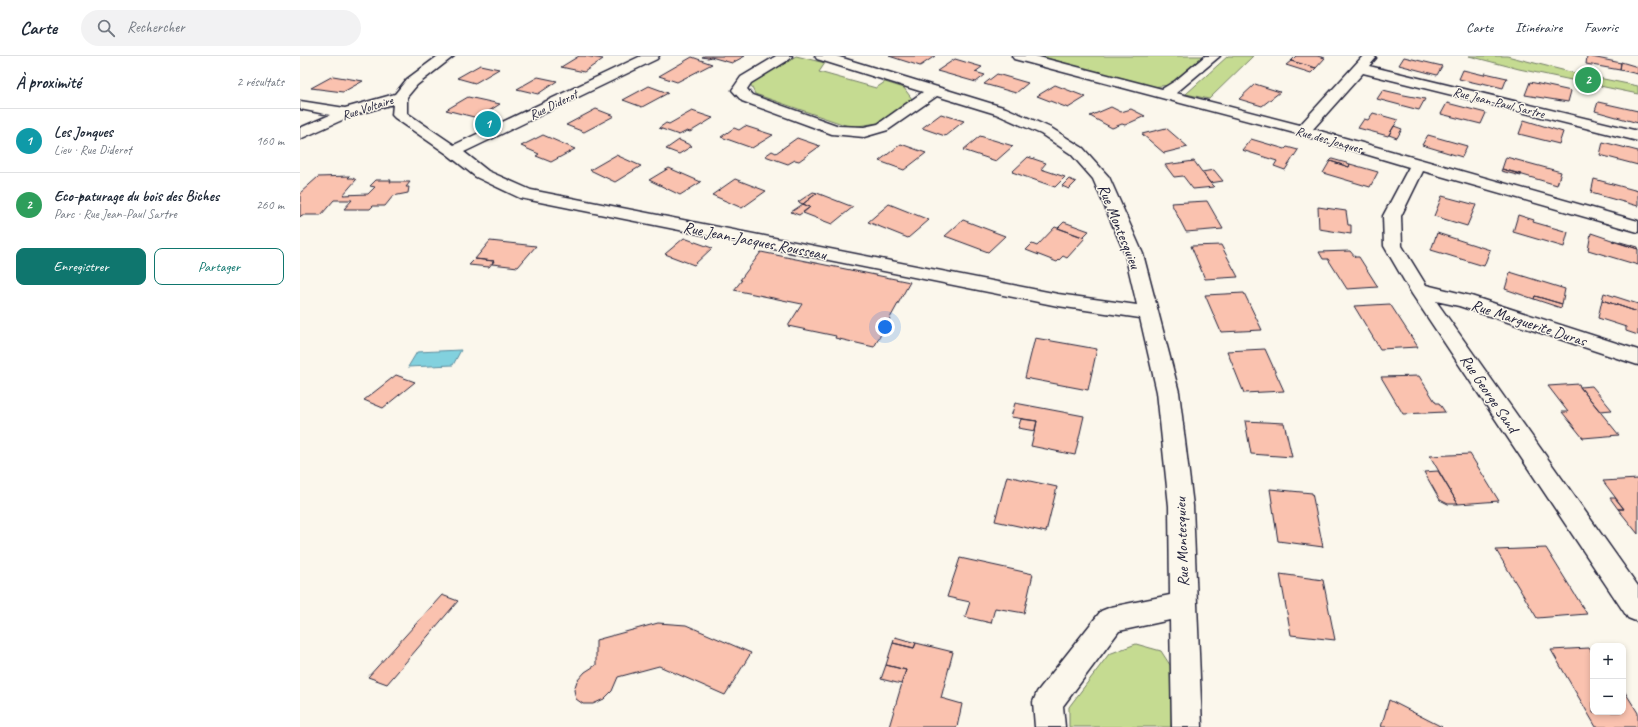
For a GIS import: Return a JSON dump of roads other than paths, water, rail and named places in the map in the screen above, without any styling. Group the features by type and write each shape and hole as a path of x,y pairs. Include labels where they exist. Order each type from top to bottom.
{"street":[{"name":"Rue Voltaire","path":"300,134 346,113 400,96 412,82 447,56"},
{"name":"Rue Diderot","path":"453,152 652,56"},
{"path":"785,56 746,80 739,90 747,98 837,131 864,132 884,127 934,91"},
{"name":"Rue Montesquieu","path":"822,56 1001,111 1046,131 1077,151 1101,177 1134,254 1169,400 1181,506 1187,727"},
{"name":"Rue des Jonques","path":"1019,56 1303,131 1638,227"},
{"path":"1165,94 1180,84 1213,56"},
{"path":"1303,131 1371,56"},
{"name":"Rue Jean-Paul Sartre","path":"1360,68 1638,136"},
{"name":"Rue Jean-Jacques Rousseau","path":"400,96 400,116 453,152 482,174 526,194 1058,300 1149,313"},
{"path":"300,105 346,113"},
{"name":"Rue George Sand","path":"1418,165 1392,216 1393,246 1419,290 1638,609"},
{"name":"Rue Marguerite Duras","path":"1419,290 1464,301 1638,358"},
{"name":"Rue Montesquieu","path":"1050,727 1048,702 1111,620 1184,604"}],"water":[{"path":"461,350 453,365 408,367 417,352"}],"place":[{"name":"Eco-paturage du bois des Biches","path":"1588,80"},
{"name":"Les Jonques","path":"488,124"}]}
